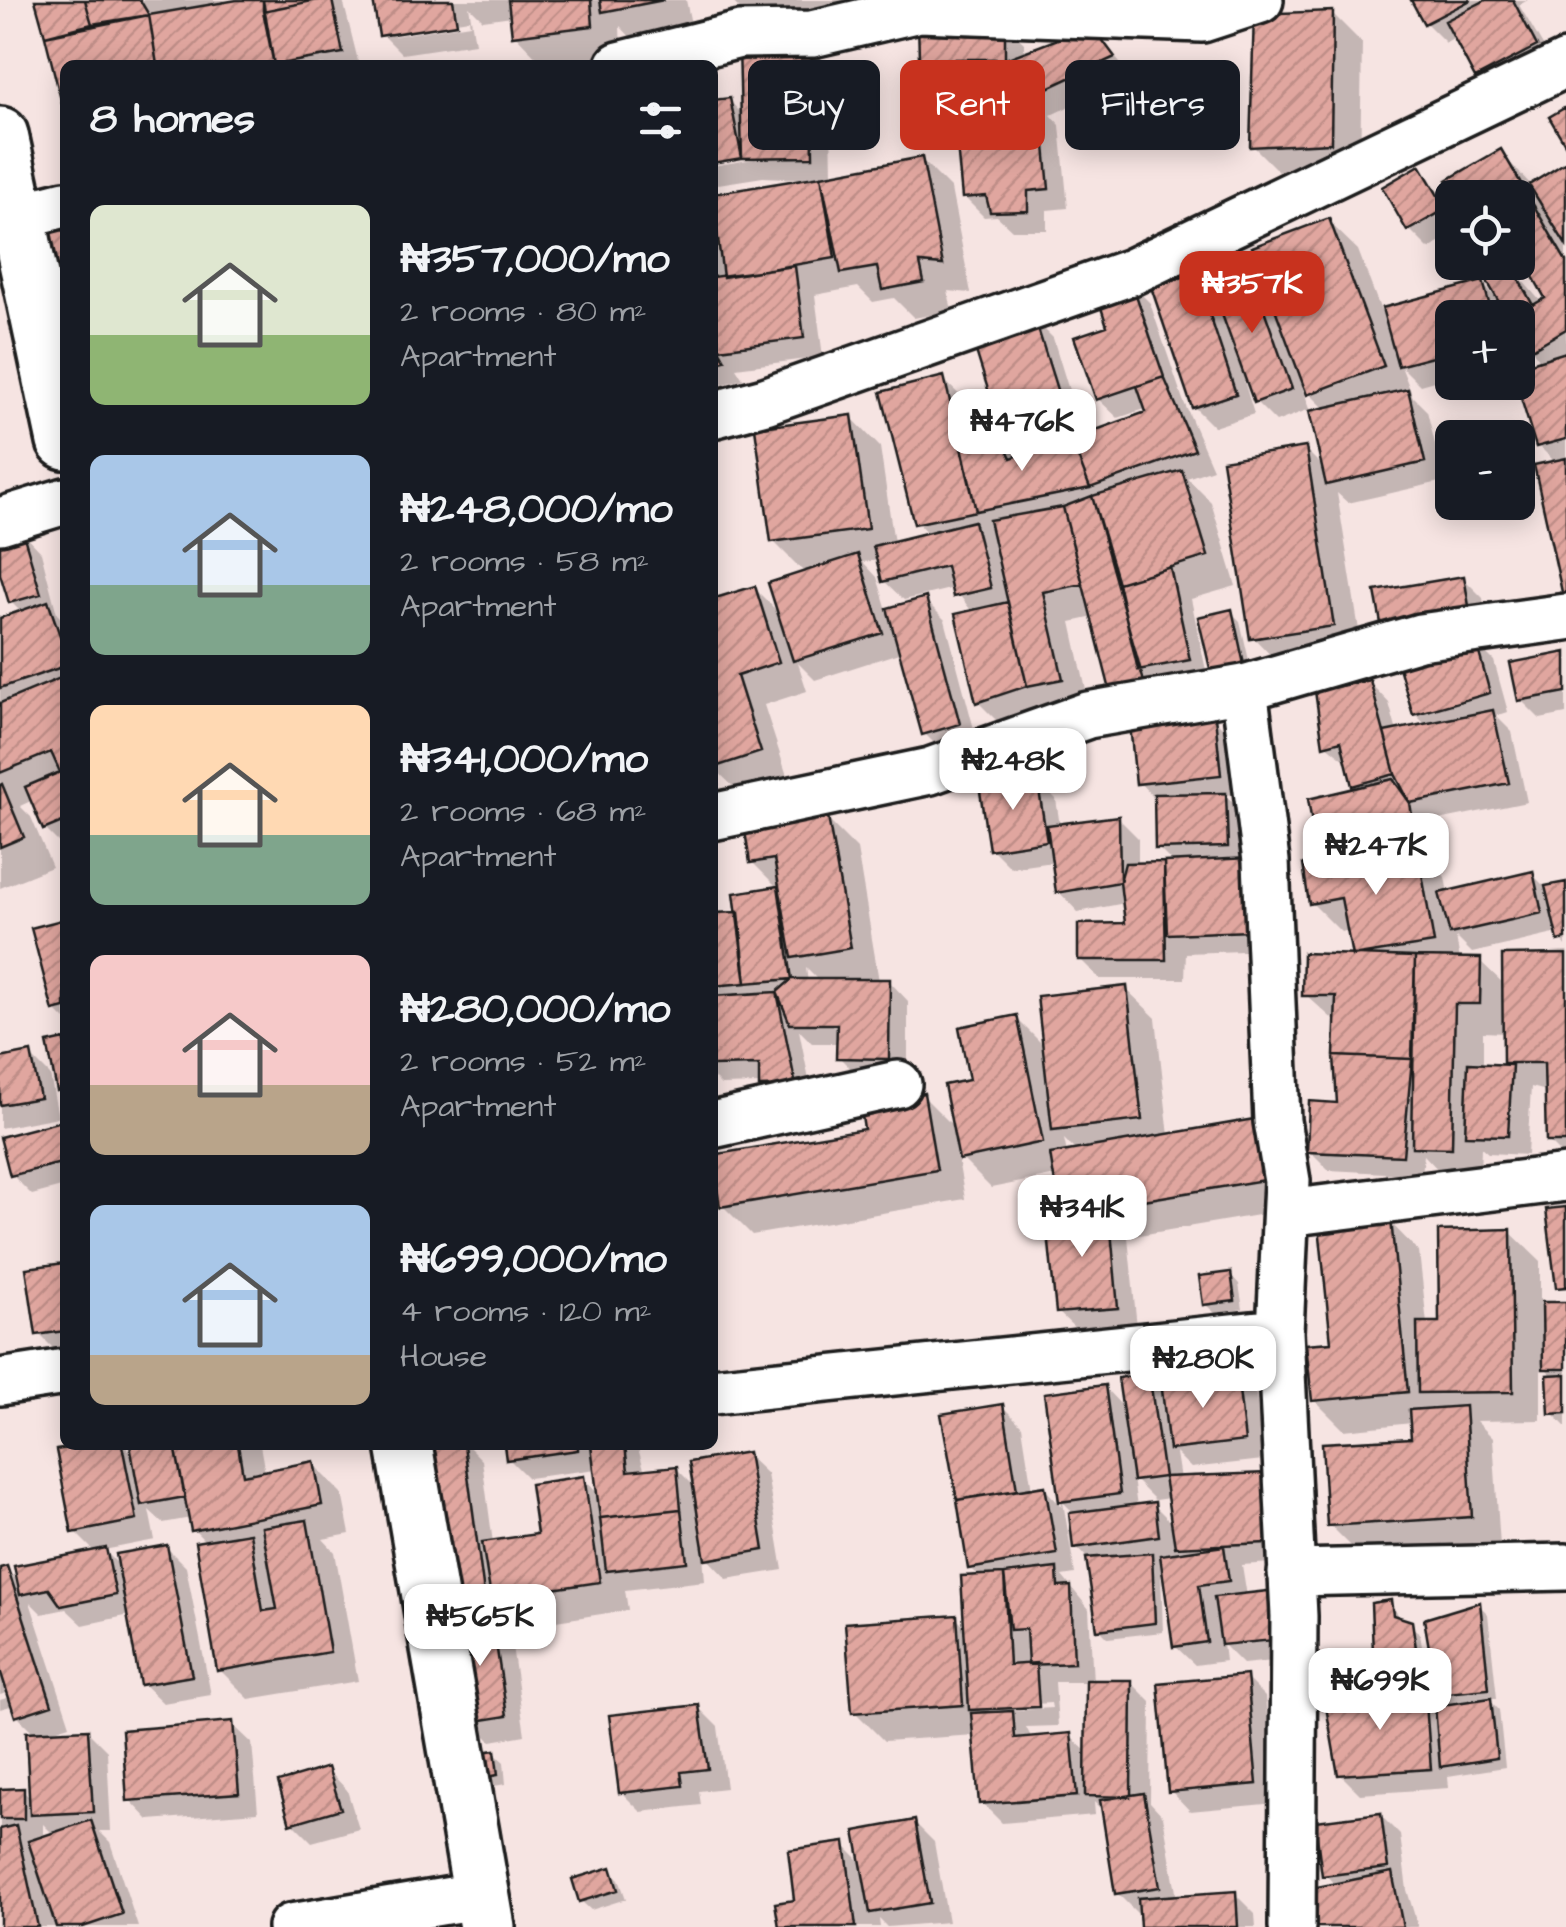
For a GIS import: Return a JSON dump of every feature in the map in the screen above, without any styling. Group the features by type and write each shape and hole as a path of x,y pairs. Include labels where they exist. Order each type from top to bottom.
{"street":[{"path":"639,60 740,35 812,34 919,9 1202,19 1260,0"},
{"path":"718,414 764,402 1131,272 1566,64"},
{"path":"0,134 41,210 60,393"},
{"path":"0,521 60,503"},
{"path":"718,816 930,771 1088,715 1244,688 1420,637 1566,617"},
{"path":"1244,688 1266,861 1277,1120 1287,1213 1280,1332 1291,1573 1292,1927"},
{"path":"718,1124 898,1084"},
{"path":"1287,1213 1566,1178"},
{"path":"718,1390 1280,1332"},
{"path":"0,1382 60,1373"},
{"path":"291,1927 484,1911 405,1450"},
{"path":"1291,1573 1566,1567"}],"building":[{"path":"35,0 85,0 92,24 45,36"},
{"path":"85,0 140,0 149,15 92,24"},
{"path":"237,0 263,0 273,60 156,60 149,15"},
{"path":"263,0 317,0 263,11"},
{"path":"332,0 343,53 273,60 263,11"},
{"path":"373,0 453,0 457,24 379,36"},
{"path":"508,0 591,0 593,26 512,36"},
{"path":"600,0 664,0 602,12"},
{"path":"1411,0 1471,0 1424,24"},
{"path":"1486,0 1513,0 1537,46 1475,78 1445,21"},
{"path":"1333,11 1331,143 1250,147 1254,14"},
{"path":"149,15 156,60 60,60 60,96 45,36"},
{"path":"918,20 1005,21 1005,59 919,59"},
{"path":"1092,26 1115,57 1065,60 1065,80 1045,89 1045,60 1005,59"},
{"path":"811,44 811,60 748,60 748,150 813,150 813,157 742,158 739,46"},
{"path":"919,59 1005,59 1005,60"},
{"path":"730,98 742,158 718,162 718,99"},
{"path":"1566,107 1566,146 1549,117"},
{"path":"1045,146 1049,189 1028,191 1028,211 990,212 986,196 962,198 958,150 1045,150"},
{"path":"1501,149 1519,180 1447,180"},
{"path":"922,157 943,265 920,263 924,282 882,290 877,267 841,273 821,176"},
{"path":"1566,162 1566,245 1535,195 1535,181"},
{"path":"1420,165 1435,190 1435,215 1407,231 1382,187"},
{"path":"821,176 835,258 723,277 718,193"},
{"path":"1535,208 1566,261 1566,329 1535,347 1535,304 1545,298 1535,280"},
{"path":"1329,218 1384,366 1307,395 1252,247"},
{"path":"60,219 60,275 44,224"},
{"path":"795,266 804,338 719,349 718,276"},
{"path":"1250,270 1292,389 1254,403 1211,284"},
{"path":"1196,273 1236,394 1192,408 1151,287"},
{"path":"1131,280 1164,377 1096,400 1074,337 1107,326 1096,292"},
{"path":"1486,280 1519,280 1530,300 1498,300"},
{"path":"1483,281 1488,300 1435,300 1435,356 1398,366 1382,308"},
{"path":"1034,316 1069,428 1006,447 971,335"},
{"path":"1566,352 1566,439 1536,447 1535,420 1528,420 1522,400 1535,400 1535,362"},
{"path":"944,376 976,511 914,524 881,392"},
{"path":"1164,377 1195,450 1090,488 1071,439 1146,412 1137,386"},
{"path":"1408,389 1425,462 1326,485 1309,411"},
{"path":"852,415 868,529 771,542 755,428"},
{"path":"1071,439 1090,488 976,511 961,442 1006,447 1011,458"},
{"path":"1306,447 1334,626 1250,639 1222,460"},
{"path":"1566,458 1566,601 1564,601 1535,465"},
{"path":"1182,470 1208,556 1118,583 1092,496"},
{"path":"1092,496 1144,682 1110,690 1063,507"},
{"path":"1063,507 1083,584 1043,592 1063,679 1027,686 989,520"},
{"path":"974,521 991,588 953,597 946,566 882,582 873,546"},
{"path":"22,530 41,594 9,603 0,574 0,536"},
{"path":"858,554 883,633 793,661 768,583"},
{"path":"1170,567 1190,660 1138,670 1118,583"},
{"path":"1464,576 1471,618 1383,634 1375,591"},
{"path":"755,586 779,662 737,676 761,752 718,766 718,597"},
{"path":"926,597 960,724 922,735 887,608"},
{"path":"48,601 60,636 60,668 0,688 0,618"},
{"path":"1008,602 1027,686 976,703 955,614"},
{"path":"1232,609 1245,669 1212,677 1198,617"},
{"path":"1475,638 1490,693 1413,715 1397,660"},
{"path":"1566,652 1566,692 1518,701 1510,663"},
{"path":"60,678 60,772 51,752 0,773 0,703"},
{"path":"1370,680 1395,774 1352,786 1341,741 1323,746 1315,691"},
{"path":"1493,710 1509,783 1410,803 1395,774 1384,732"},
{"path":"1215,716 1221,775 1136,784 1130,725"},
{"path":"60,772 60,823 43,830 25,787"},
{"path":"1037,777 1047,841 989,850 979,785"},
{"path":"1393,779 1410,803 1417,845 1318,861 1308,799"},
{"path":"0,785 24,837 0,847"},
{"path":"1226,793 1228,847 1155,849 1154,794"},
{"path":"1119,816 1120,882 1056,893 1047,825"},
{"path":"828,817 851,948 792,958 774,859 750,863 745,831"},
{"path":"1417,845 1434,943 1352,956 1341,898 1309,904 1303,864"},
{"path":"1250,858 1252,931 1167,934 1164,862"},
{"path":"1164,862 1166,960 1078,960 1078,924 1125,923 1120,882 1125,863"},
{"path":"1533,871 1542,913 1450,934 1439,893"},
{"path":"1566,882 1566,939 1558,941 1545,886"},
{"path":"778,886 792,979 746,983 734,893"},
{"path":"739,912 746,983 718,985 718,913"},
{"path":"60,920 60,1009 53,1011 31,928"},
{"path":"1303,953 1415,957 1412,1059 1334,1056 1336,996 1302,996"},
{"path":"1566,954 1566,1142 1546,1142 1544,1063 1503,1063 1502,955"},
{"path":"1415,957 1481,958 1480,1004 1455,1004 1452,1148 1412,1147"},
{"path":"792,979 890,979 889,1059 836,1058 837,1024 790,1024 777,992"},
{"path":"1127,986 1142,1120 1052,1130 1037,996"},
{"path":"777,992 796,1086 759,1087 759,1065 718,1066 718,996"},
{"path":"1017,1015 1043,1142 959,1160 944,1085 969,1080 959,1027"},
{"path":"60,1040 57,1091 47,1043"},
{"path":"31,1052 40,1098 0,1105 0,1058"},
{"path":"1334,1056 1412,1059 1403,1156 1307,1152 1309,1101 1337,1103"},
{"path":"1468,1063 1512,1065 1508,1136 1465,1135"},
{"path":"924,1093 937,1170 720,1207 718,1154 864,1129 860,1104"},
{"path":"1260,1118 1270,1179 1060,1214 1050,1154"},
{"path":"60,1121 60,1163 10,1176 0,1137"},
{"path":"1566,1207 1566,1287 1556,1288 1546,1209"},
{"path":"1109,1208 1118,1308 1056,1313 1046,1213"},
{"path":"1391,1219 1408,1392 1312,1401 1306,1344 1331,1342 1319,1226"},
{"path":"1511,1229 1513,1392 1418,1393 1417,1322 1439,1322 1438,1231"},
{"path":"60,1264 60,1332 36,1335 26,1268"},
{"path":"1231,1272 1235,1301 1203,1305 1199,1276"},
{"path":"1542,1302 1566,1302 1566,1369 1543,1369"},
{"path":"1149,1373 1164,1477 1133,1481 1118,1378"},
{"path":"1237,1373 1245,1441 1169,1450 1161,1381"},
{"path":"1566,1374 1566,1413 1549,1414 1547,1375"},
{"path":"1105,1385 1120,1494 1059,1502 1044,1393"},
{"path":"1003,1404 1017,1490 957,1500 941,1414"},
{"path":"1465,1406 1472,1517 1327,1526 1322,1443 1411,1438 1409,1410"},
{"path":"56,1450 123,1450 137,1520 72,1533"},
{"path":"131,1450 176,1450 185,1497 141,1505"},
{"path":"176,1450 239,1450 243,1475 314,1461 322,1505 191,1531"},
{"path":"423,1450 465,1450 486,1608 444,1613"},
{"path":"505,1450 578,1450 506,1460"},
{"path":"592,1450 626,1450 628,1471 677,1466 681,1509 600,1518"},
{"path":"748,1452 764,1550 705,1560 689,1462"},
{"path":"1267,1473 1267,1543 1175,1547 1164,1477"},
{"path":"584,1476 600,1582 491,1598 482,1542 537,1534 530,1484"},
{"path":"1045,1486 1057,1554 968,1569 957,1500"},
{"path":"1155,1502 1159,1536 1073,1548 1069,1513"},
{"path":"681,1509 687,1562 606,1571 600,1518"},
{"path":"307,1520 330,1652 217,1671 195,1542 250,1533 263,1611 277,1609 262,1527"},
{"path":"167,1545 192,1676 140,1685 116,1554"},
{"path":"1224,1546 1229,1581 1199,1585 1207,1642 1173,1647 1160,1555"},
{"path":"106,1548 116,1595 61,1606 49,1589 20,1595 14,1566"},
{"path":"1152,1553 1155,1623 1097,1630 1086,1558"},
{"path":"7,1566 52,1705 15,1717 0,1670 0,1568"},
{"path":"1057,1568 1058,1587 1071,1586 1074,1663 1028,1665 1026,1629 1010,1630 1004,1574"},
{"path":"1004,1574 1009,1665 1036,1663 1039,1707 969,1710 961,1576"},
{"path":"1268,1591 1275,1640 1221,1645 1214,1597"},
{"path":"1391,1600 1393,1615 1412,1621 1420,1675 1368,1681 1362,1656 1373,1653 1371,1603"},
{"path":"1480,1602 1489,1689 1437,1694 1424,1619"},
{"path":"957,1615 963,1705 852,1713 845,1623"},
{"path":"492,1617 507,1716 469,1722 454,1622"},
{"path":"1247,1675 1257,1784 1168,1792 1158,1683"},
{"path":"1086,1680 1132,1680 1131,1797 1085,1796"},
{"path":"1425,1690 1431,1769 1338,1775 1325,1701"},
{"path":"1491,1698 1497,1758 1440,1767 1435,1706"},
{"path":"699,1705 708,1769 681,1772 683,1786 619,1793 609,1715"},
{"path":"1013,1711 1015,1738 1071,1733 1077,1796 979,1804 971,1713"},
{"path":"233,1721 239,1793 127,1801 122,1730"},
{"path":"88,1729 93,1812 30,1815 26,1732"},
{"path":"495,1750 498,1775 464,1781 462,1755"},
{"path":"328,1767 341,1809 290,1824 278,1782"},
{"path":"24,1788 24,1819 0,1819 0,1789"},
{"path":"1144,1793 1160,1887 1115,1894 1100,1800"},
{"path":"1381,1813 1388,1868 1322,1876 1315,1821"},
{"path":"91,1820 122,1914 83,1927 56,1927 28,1841"},
{"path":"915,1820 930,1903 870,1913 855,1831"},
{"path":"16,1825 38,1927 0,1927 0,1829"},
{"path":"845,1842 856,1927 779,1927 775,1903 794,1900 788,1850"},
{"path":"611,1867 618,1890 579,1902 572,1879"},
{"path":"1392,1872 1403,1927 1304,1927 1297,1891"},
{"path":"1236,1891 1238,1927 1140,1927 1138,1898"}]}
